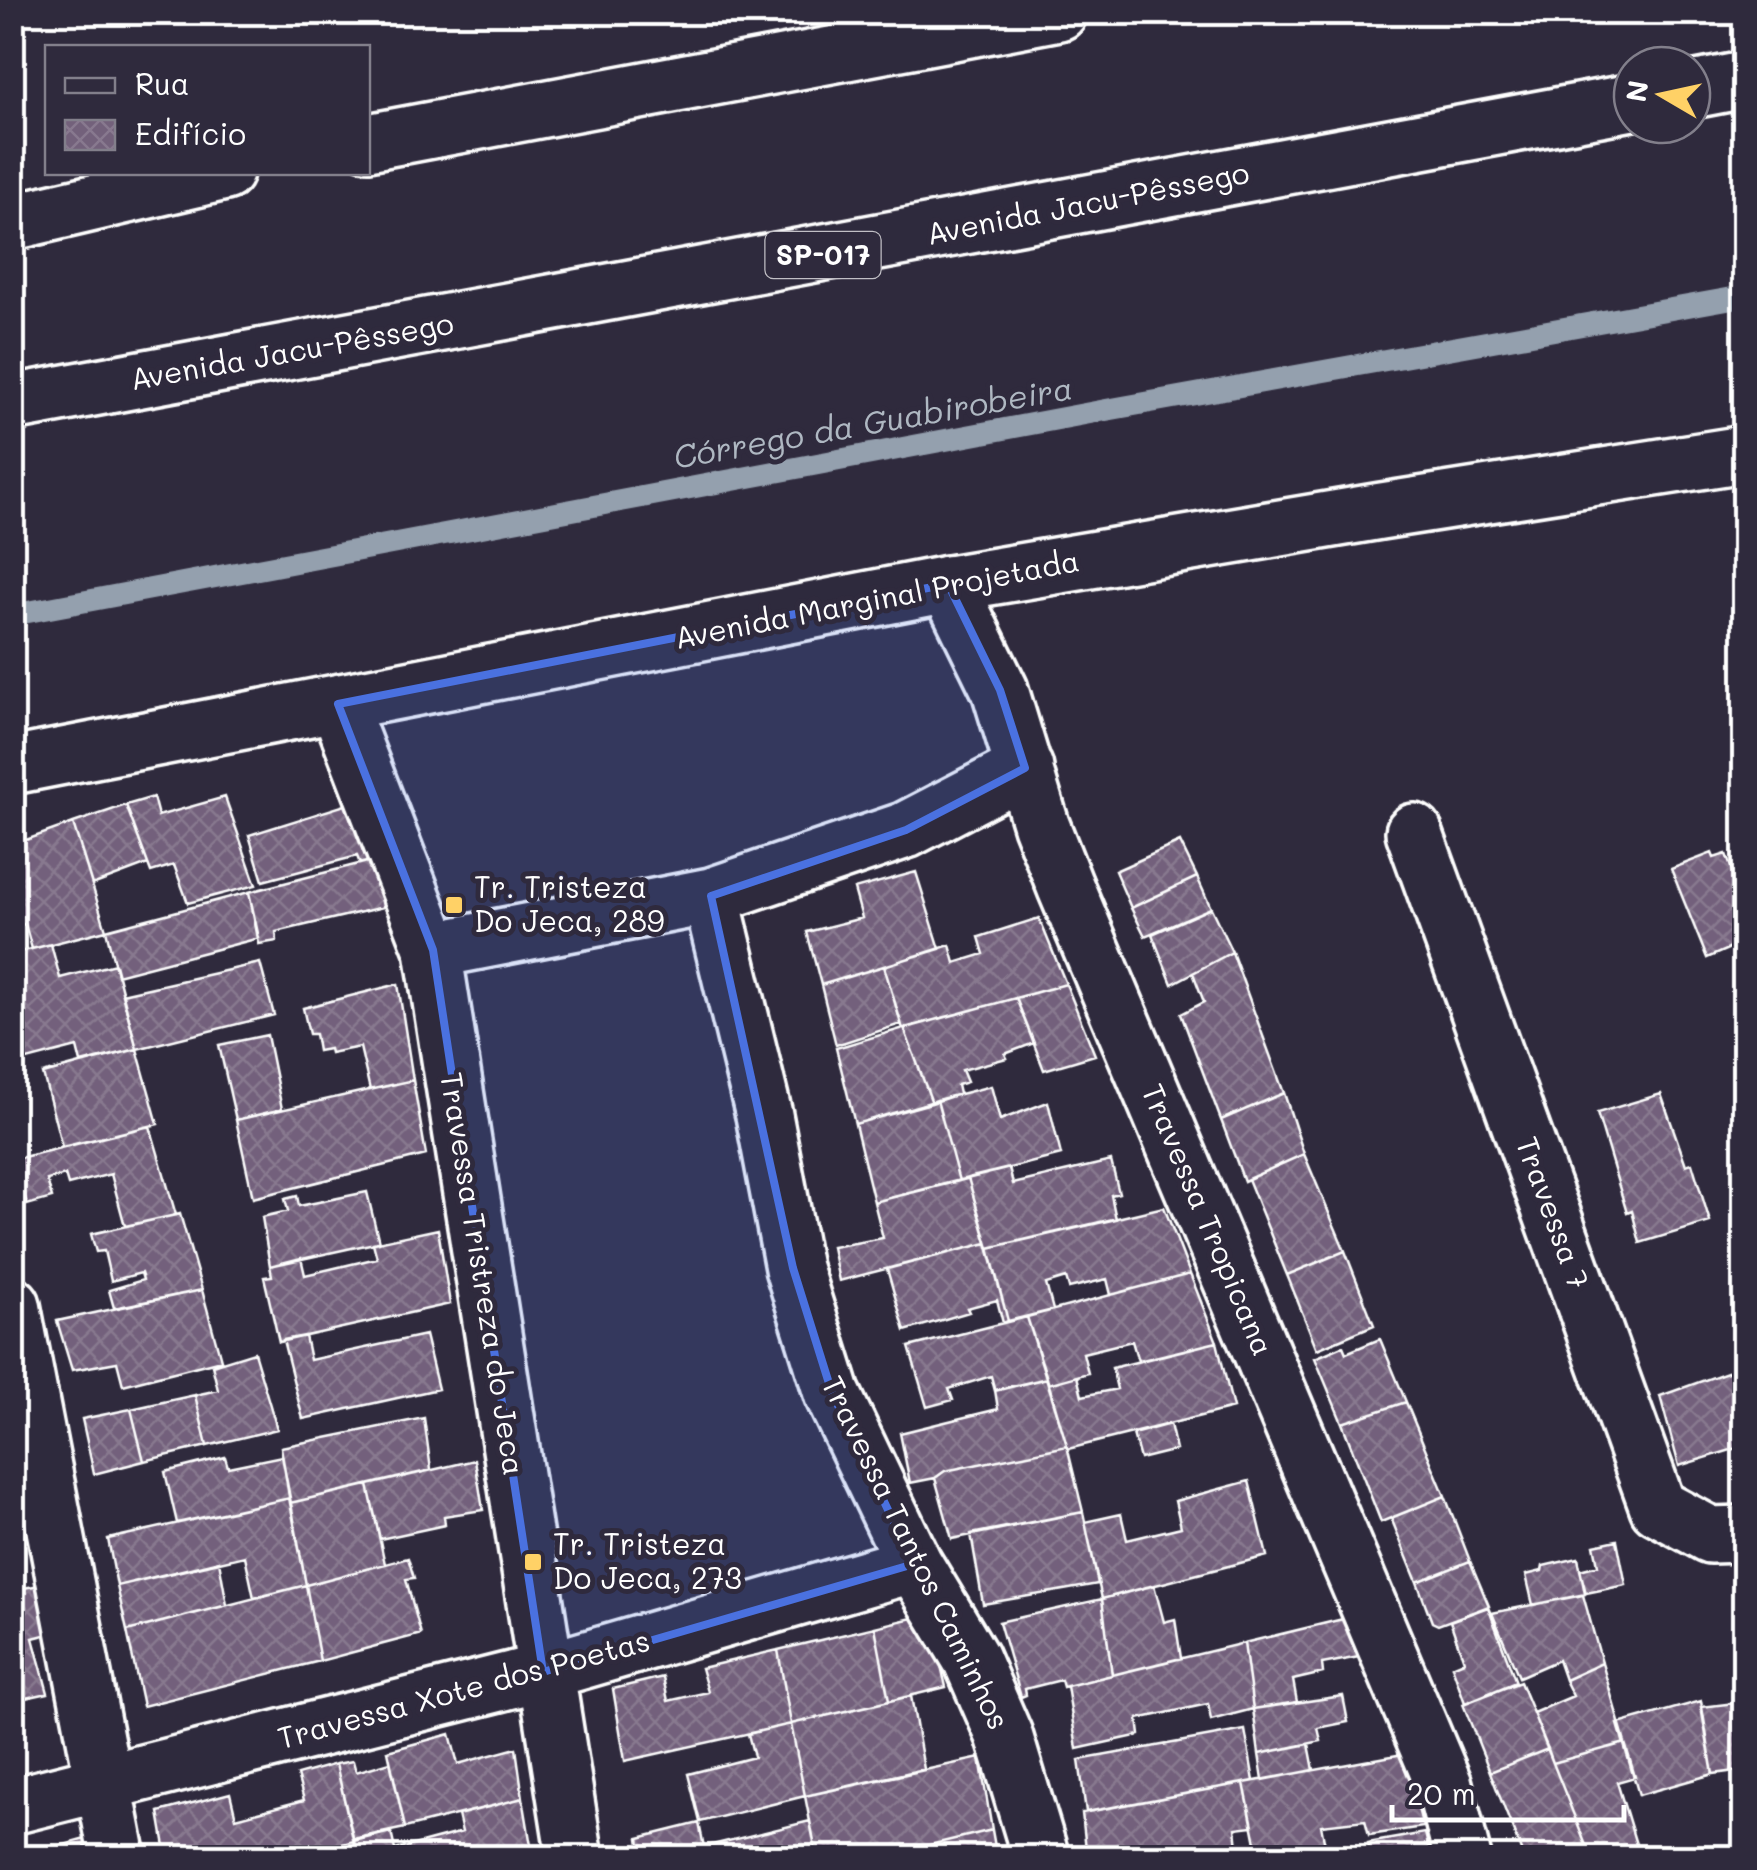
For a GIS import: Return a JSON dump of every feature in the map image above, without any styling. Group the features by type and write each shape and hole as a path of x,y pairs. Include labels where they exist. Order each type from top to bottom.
{"main road":[{"path":"370,142 1059,12"},
{"path":"1712,86 1744,80"},
{"name":"Avenida Jacu-Pêssego","path":"12,403 1612,106"},
{"path":"12,222 212,175"},
{"name":"Avenida Marginal Projetada","path":"12,766 948,584 1744,454"},
{"name":"Travessa Tropicana","path":"948,584 1000,690 1041,825 1437,1768 1463,1858"},
{"name":"Travessa Tristreza do Jeca","path":"338,704 432,950 575,1858"},
{"path":"432,950 710,896 906,830 1026,768"},
{"name":"Travessa 7","path":"1414,832 1658,1507 1710,1534 1744,1534"},
{"name":"Travessa Tantos Caminhos","path":"710,896 764,1115 793,1268 832,1393 914,1564 971,1659 1004,1735 1041,1858"},
{"path":"12,1305 118,1858"},
{"name":"Travessa Xote dos Poetas","path":"12,1806 543,1672 914,1564"}],"highlighted area":[{"path":"948,584 1000,690 1025,768 906,830 711,896 793,1268 832,1393 914,1564 543,1672 433,950 338,704"}],"building":[{"path":"153,797 158,816 225,797 256,885 188,903 174,865 151,872 126,805"},
{"path":"361,800 374,860 360,864 357,856 263,881 249,835"},
{"path":"126,805 148,864 92,885 73,823"},
{"path":"73,823 106,930 32,949 25,924 12,927 12,845"},
{"path":"1180,842 1197,877 1131,908 1115,871"},
{"path":"1712,853 1714,858 1726,854 1744,902 1744,942 1707,958 1671,869"},
{"path":"374,860 383,907 276,932 277,941 259,944 249,892"},
{"path":"916,872 940,949 821,985 807,932 862,918 854,889"},
{"path":"1197,877 1211,908 1145,936 1131,908"},
{"path":"249,892 259,938 117,975 106,930"},
{"path":"1211,908 1232,952 1172,984 1152,934"},
{"path":"1039,918 1066,984 903,1029 884,966 950,945 955,963 984,954 979,937"},
{"path":"51,944 60,978 115,964 137,1049 81,1063 77,1047 12,1064 12,954"},
{"path":"1232,952 1284,1093 1221,1120 1181,1014 1204,1002 1193,973"},
{"path":"260,963 274,1015 137,1049 122,994"},
{"path":"884,966 901,1024 836,1045 821,985"},
{"path":"398,984 413,1080 370,1090 360,1047 330,1053 329,1049 318,1051 303,1008"},
{"path":"1066,984 1095,1055 1044,1070 1016,998"},
{"path":"1016,998 1034,1043 1005,1054 1007,1058 962,1070 967,1082 957,1085 959,1094 932,1103 904,1028"},
{"path":"904,1028 932,1103 855,1124 836,1048"},
{"path":"267,1035 282,1109 236,1120 219,1045"},
{"path":"137,1049 158,1124 62,1147 43,1074"},
{"path":"413,1080 426,1155 253,1198 236,1120"},
{"path":"991,1086 1000,1120 1048,1102 1061,1155 959,1181 937,1100"},
{"path":"1284,1093 1304,1154 1244,1181 1221,1120"},
{"path":"1661,1094 1686,1165 1692,1163 1710,1222 1640,1243 1597,1113"},
{"path":"937,1100 959,1181 874,1202 855,1124"},
{"path":"150,1126 176,1215 125,1226 111,1174 68,1185 65,1175 47,1180 52,1198 27,1205 15,1159"},
{"path":"1304,1154 1345,1251 1287,1275 1248,1179"},
{"path":"1111,1161 1119,1193 1111,1195 1116,1219 989,1248 968,1178 1009,1168 1013,1184"},
{"path":"968,1178 987,1243 839,1281 832,1247 883,1238 874,1202"},
{"path":"367,1192 379,1242 270,1266 262,1217 288,1211 285,1199 297,1196 299,1206"},
{"path":"1164,1207 1190,1274 1111,1295 1107,1279 1069,1288 1066,1278 1046,1284 1053,1310 1008,1321 989,1248"},
{"path":"180,1214 202,1290 114,1308 109,1290 143,1280 141,1273 111,1281 104,1251 96,1252 91,1234"},
{"path":"438,1229 450,1304 279,1342 264,1277 272,1276 270,1266 301,1258 305,1275 377,1258 373,1243"},
{"path":"987,1243 1008,1321 1003,1323 997,1300 905,1331 887,1269"},
{"path":"1345,1251 1374,1325 1317,1349 1287,1275"},
{"path":"1190,1274 1217,1342 1138,1361 1132,1341 1083,1353 1088,1373 1048,1384 1027,1317"},
{"path":"202,1290 221,1360 123,1385 117,1362 72,1370 57,1321"},
{"path":"1027,1317 1047,1378 995,1391 991,1376 949,1389 953,1400 927,1407 909,1347"},
{"path":"425,1335 438,1389 303,1419 283,1340 305,1336 310,1360"},
{"path":"1380,1339 1406,1402 1342,1423 1315,1358 1343,1346 1346,1353"},
{"path":"1217,1342 1233,1408 1068,1449 1048,1384 1077,1376 1082,1396 1117,1389 1112,1368"},
{"path":"254,1352 277,1429 207,1446 195,1395 218,1390 212,1365"},
{"path":"1744,1366 1744,1446 1679,1466 1660,1396"},
{"path":"1047,1378 1067,1446 945,1471 935,1478 910,1483 900,1433 998,1409 995,1390"},
{"path":"195,1395 207,1446 144,1461 131,1409"},
{"path":"1406,1402 1445,1496 1381,1522 1342,1423"},
{"path":"131,1409 144,1461 94,1474 82,1419"},
{"path":"424,1418 431,1470 290,1503 281,1447"},
{"path":"1170,1424 1176,1450 1140,1459 1133,1434"},
{"path":"1067,1446 1083,1512 952,1539 935,1478 945,1471"},
{"path":"282,1456 290,1498 177,1523 165,1472 225,1457 228,1467"},
{"path":"475,1460 483,1510 444,1516 445,1525 380,1539 368,1485"},
{"path":"1249,1481 1267,1556 1102,1599 1085,1522 1121,1514 1127,1540 1181,1527 1175,1501"},
{"path":"368,1485 385,1564 306,1585 290,1503"},
{"path":"1445,1496 1470,1561 1417,1582 1391,1518"},
{"path":"290,1498 306,1585 254,1598 245,1556 117,1586 108,1539"},
{"path":"1083,1512 1098,1584 983,1604 971,1534"},
{"path":"1617,1540 1626,1585 1586,1593 1580,1570 1598,1565 1594,1545"},
{"path":"12,1543 23,1588 12,1590"},
{"path":"408,1558 414,1578 406,1579 421,1634 320,1661 306,1585"},
{"path":"1578,1558 1585,1594 1533,1605 1526,1575 1542,1571 1543,1566"},
{"path":"219,1561 227,1605 127,1631 117,1586"},
{"path":"1470,1561 1489,1606 1438,1625 1432,1622 1417,1582"},
{"path":"40,1585 52,1633 33,1638 48,1693 12,1701 12,1590"},
{"path":"306,1585 320,1661 143,1706 127,1631"},
{"path":"1154,1585 1164,1622 1175,1619 1181,1658 1112,1675 1102,1599"},
{"path":"1583,1595 1602,1663 1565,1680 1558,1660 1519,1677 1492,1613"},
{"path":"1102,1599 1112,1675 1063,1687 1061,1680 1025,1689 1026,1695 1021,1697 999,1622"},
{"path":"1488,1607 1516,1682 1465,1703 1452,1666 1464,1661 1450,1621"},
{"path":"929,1614 946,1687 889,1701 875,1627"},
{"path":"1347,1618 1364,1656 1322,1664 1323,1673 1293,1680 1297,1702 1253,1709 1244,1643"},
{"path":"875,1627 889,1701 791,1724 778,1650"},
{"path":"1244,1643 1253,1709 1211,1720 1208,1704 1138,1719 1140,1735 1077,1749 1067,1686"},
{"path":"778,1650 791,1724 625,1761 613,1689 663,1677 668,1701 708,1692 701,1668"},
{"path":"1602,1663 1625,1743 1553,1763 1533,1713 1573,1696 1565,1680"},
{"path":"1520,1682 1548,1749 1490,1772 1463,1704"},
{"path":"911,1696 924,1769 805,1796 791,1724"},
{"path":"1343,1696 1348,1722 1318,1728 1321,1741 1259,1754 1253,1709"},
{"path":"1701,1701 1713,1774 1639,1795 1618,1724"},
{"path":"1744,1702 1744,1770 1713,1774 1701,1707"},
{"path":"791,1724 805,1796 700,1822 688,1774 754,1757 748,1734"},
{"path":"1245,1730 1254,1781 1086,1812 1079,1760"},
{"path":"450,1734 458,1764 516,1748 523,1798 405,1828 388,1751"},
{"path":"1625,1743 1635,1777 1617,1782 1638,1851 1613,1858 1591,1858 1553,1763"},
{"path":"1309,1744 1314,1770 1263,1780 1259,1754"},
{"path":"1548,1749 1591,1858 1524,1858 1490,1772"},
{"path":"1403,1754 1423,1827 1369,1835 1365,1820 1321,1825 1326,1850 1259,1858 1244,1783"},
{"path":"980,1758 992,1830 876,1858 817,1858 805,1796"},
{"path":"353,1761 356,1772 390,1762 405,1828 353,1839 336,1764"},
{"path":"336,1764 354,1841 290,1858 167,1858 159,1812 230,1793 236,1818 304,1800 297,1775"},
{"path":"1244,1783 1253,1826 1236,1828 1239,1858 1087,1858 1082,1813"},
{"path":"523,1798 533,1858 358,1858 354,1841 391,1832 395,1850 462,1832 458,1815"},
{"path":"810,1821 817,1858 642,1858 639,1838 699,1823 704,1847"},
{"path":"992,1830 997,1858 876,1858"},
{"path":"1425,1833 1431,1858 1371,1858 1368,1843"},
{"path":"85,1839 89,1858 31,1858 32,1854"},
{"path":"354,1841 358,1858 290,1858"},
{"path":"1314,1852 1315,1858 1282,1858"}],"waterway":[{"name":"Córrego da Guabirobeira","path":"12,615 1106,410 1744,296"}],"place":[{"name":"Tr. Tristeza Do Jeca, 289","path":"454,905"},
{"name":"Tr. Tristeza Do Jeca, 273","path":"533,1562"}]}
